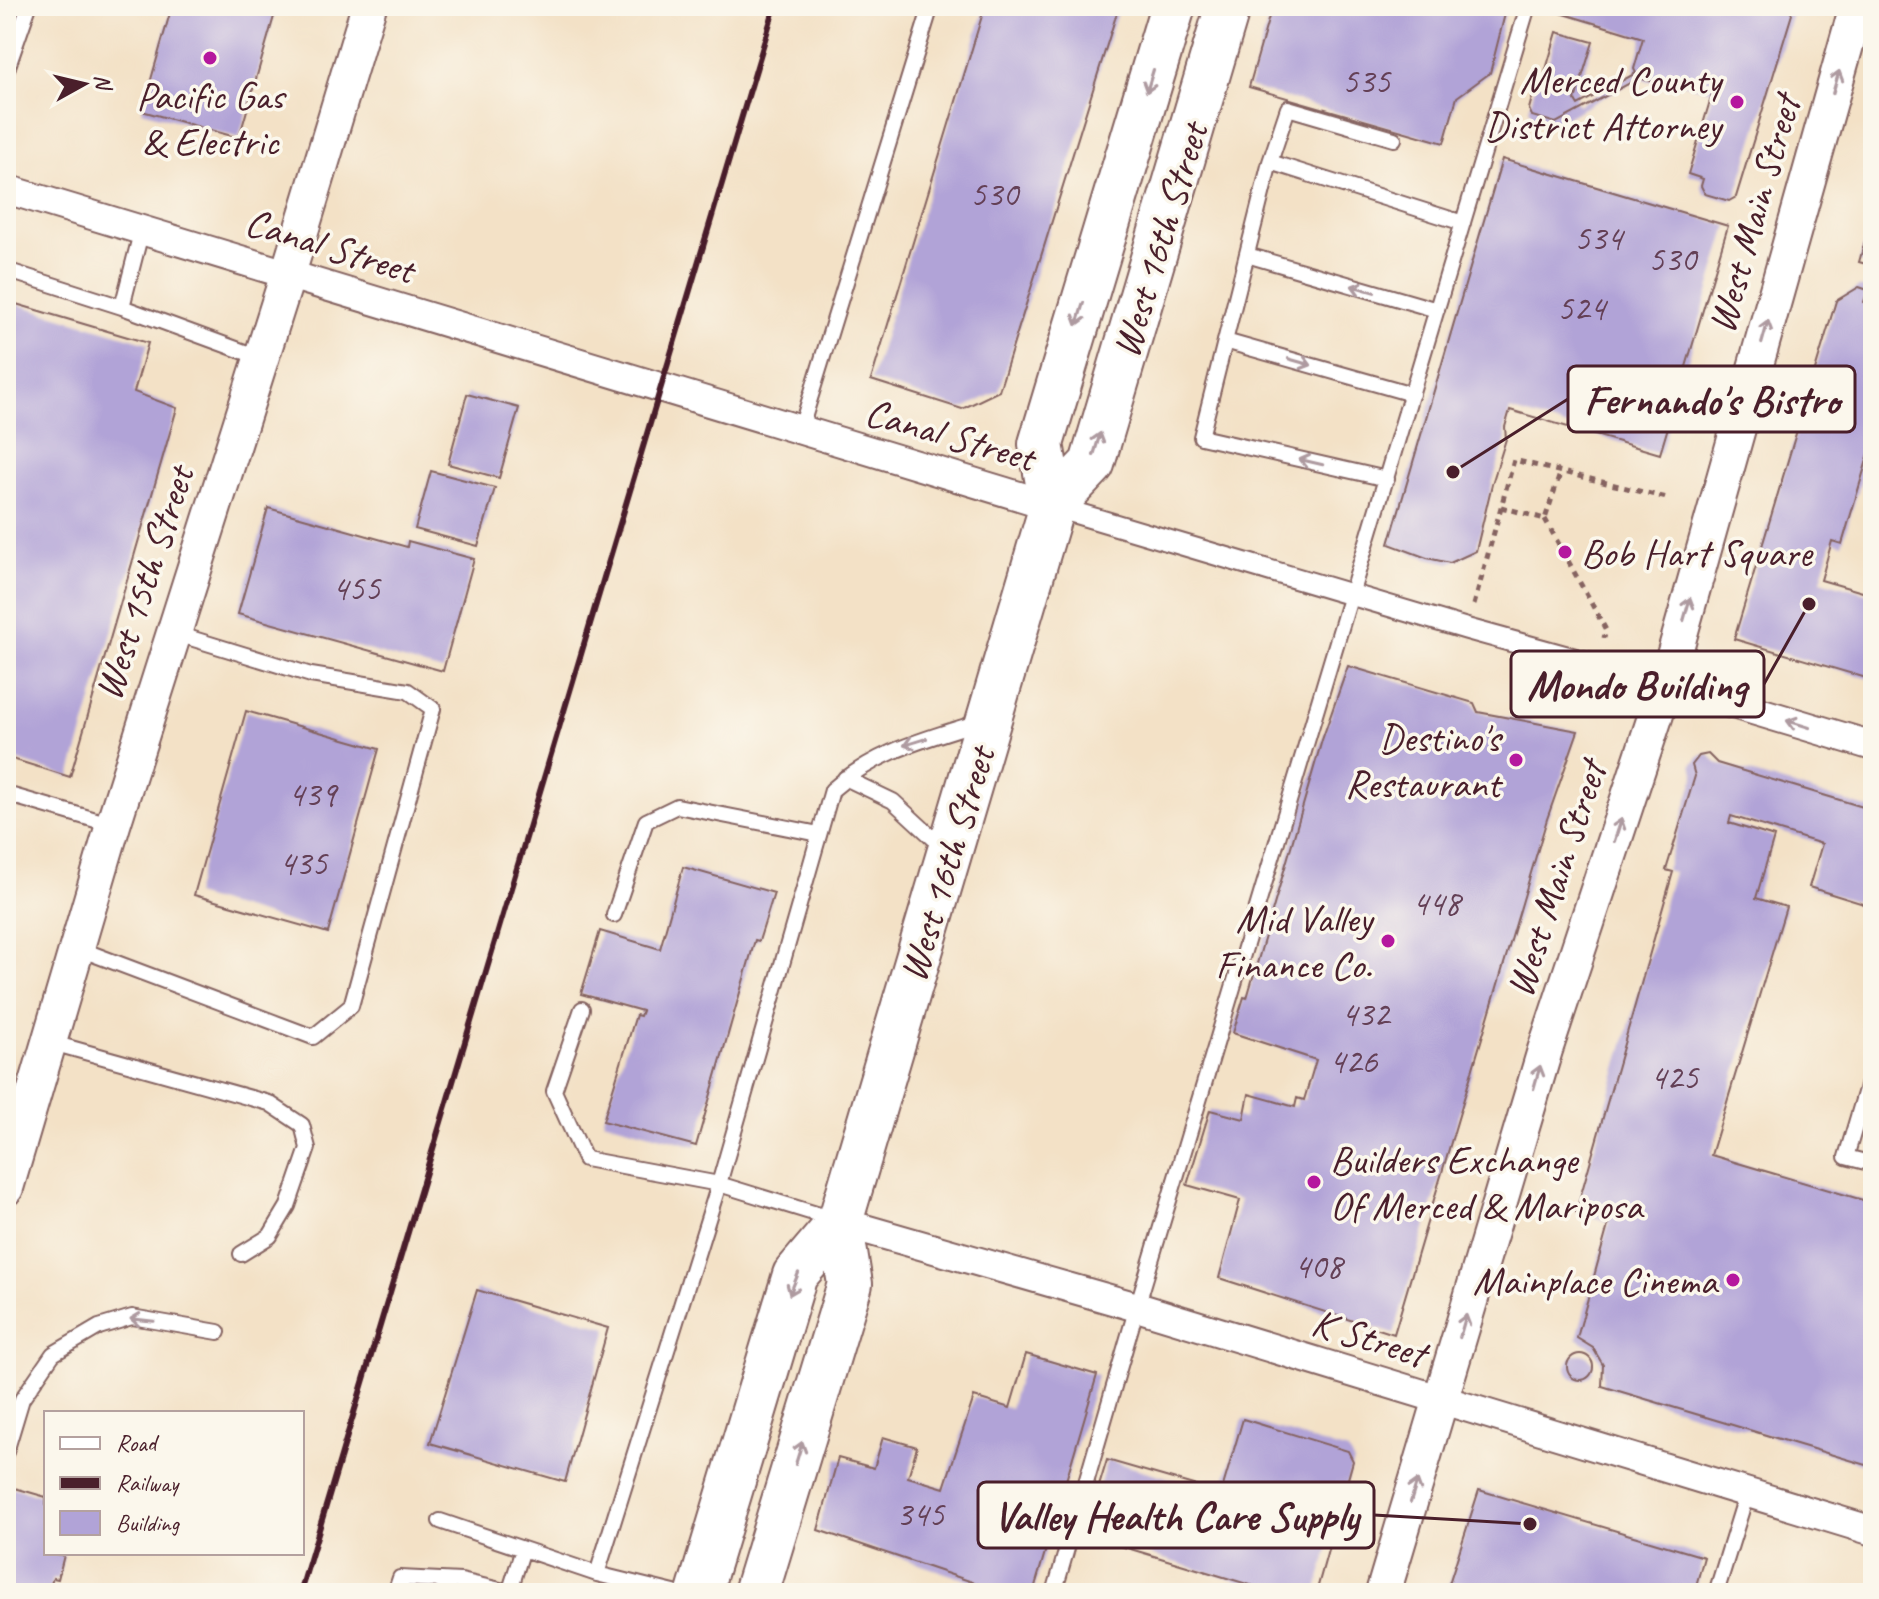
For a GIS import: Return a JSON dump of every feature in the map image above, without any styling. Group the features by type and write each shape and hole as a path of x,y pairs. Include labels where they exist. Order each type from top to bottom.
{"main road":[{"name":"West 16th Street","path":"699,1593 795,1275 840,1222 1052,506 1041,444 1173,6"},
{"name":"West 16th Street","path":"1052,506 1092,464 1228,6"},
{"name":"West 16th Street","path":"756,1593 850,1284 840,1222"}],"street":[{"name":"West 15th Street","path":"6,1188 113,825 288,274 369,6"},
{"name":"West Main Street","path":"1383,1593 1545,1050 1666,684 1857,6"},
{"name":"Canal Street","path":"6,189 800,431 1873,746"},
{"name":"K Street","path":"840,1222 1137,1307 1873,1531"}],"lane":[{"path":"6,72 29,6"},
{"path":"800,431 931,6"},
{"path":"1054,1593 1528,6"},
{"path":"1387,479 1201,437 1270,162 1288,108 1394,139"},
{"path":"1270,162 1463,223"},
{"path":"122,307 142,229"},
{"path":"1247,255 1437,310"},
{"path":"6,270 122,307 261,358"},
{"path":"1225,341 1412,394"},
{"path":"77,948 313,1037 351,1006 433,709 408,691 311,675 173,633"},
{"path":"597,1574 719,1184 832,790 845,778 892,749 989,719"},
{"path":"845,778 893,801 949,853"},
{"path":"6,794 113,825"},
{"path":"614,915 646,821 677,806 819,834"},
{"path":"582,1009 554,1091 585,1159 719,1184 840,1222"},
{"path":"49,1042 269,1103 302,1125 308,1148 288,1206 270,1236 241,1254"},
{"path":"1873,1066 1846,1157 1873,1164"},
{"path":"6,1452 22,1399 53,1354 99,1327 132,1317 218,1332"},
{"path":"1716,1593 1747,1493"},
{"path":"440,1521 597,1574 674,1593"},
{"path":"395,1593 400,1578 461,1581 509,1592 523,1549"}],"path":[{"path":"1467,629 1514,460 1560,474 1667,498"},
{"path":"1545,519 1560,474"},
{"path":"1501,507 1545,519 1606,630 1598,665"}],"building":[{"name":"Pacific Gas & Electric","path":"172,6 277,6 239,138 142,111"},
{"path":"985,6 1119,6 999,391 962,409 871,380"},
{"path":"1272,6 1507,6 1490,73 1457,97 1444,143 1249,87"},
{"name":"Merced County District Attorney","path":"1563,6 1788,6 1792,14 1736,197 1729,201 1705,194 1701,186 1703,179 1688,174 1713,91 1679,83 1671,87 1639,78 1556,123 1532,116 1529,109 1535,87 1542,83 1557,32 1593,42 1575,100 1578,105 1636,73 1634,69 1643,38 1561,13"},
{"path":"1502,159 1728,226 1660,454 1510,410 1505,427 1506,439 1476,551 1450,563 1389,544"},
{"path":"1873,217 1873,266 1859,262"},
{"path":"1859,287 1868,290 1864,302 1873,304 1873,440 1842,544 1832,541 1821,580 1873,595 1873,680 1734,639 1836,301"},
{"path":"6,301 148,343 134,392 177,408 70,777 6,757"},
{"path":"467,394 519,408 499,478 448,464"},
{"path":"431,471 495,488 478,546 415,529"},
{"path":"268,508 407,547 408,541 474,559 443,671 238,614"},
{"path":"1348,666 1474,703 1478,712 1578,731 1547,819 1394,1334 1219,1278 1240,1200 1187,1185 1210,1110 1244,1119 1249,1094 1295,1107 1297,1098 1304,1100 1316,1060 1233,1033 1244,997 1247,998 1322,740"},
{"path":"246,711 379,749 328,933 194,895"},
{"path":"1708,754 1717,763 1873,810 1873,907 1809,887 1822,844 1731,816 1729,823 1774,837 1756,898 1786,907 1711,1155 1873,1203 1873,1467 1602,1386 1603,1365 1593,1348 1577,1338 1609,1222 1576,1212 1673,872 1666,870 1695,776 1692,765 1699,756"},
{"path":"683,867 774,893 759,941 755,940 696,1146 603,1121 636,1015 640,1016 642,1011 581,994 600,931 660,949"},
{"path":"477,1290 608,1328 565,1482 430,1443"},
{"path":"1026,1354 1097,1375 1033,1593 1005,1593 818,1530 838,1458 874,1468 883,1437 917,1447 908,1477 944,1488 974,1397 1010,1408"},
{"path":"1580,1354 1589,1358 1593,1367 1589,1376 1580,1380 1571,1376 1567,1367 1571,1358"},
{"path":"1243,1419 1348,1451 1353,1461 1316,1593 1277,1593 1084,1535 1107,1460 1221,1493"},
{"path":"8,1486 44,1496 44,1555 64,1555 58,1579 53,1578 48,1593 6,1593"},
{"path":"1479,1490 1704,1557 1694,1593 1446,1593"}],"railway":[{"path":"300,1593 775,6"}],"place":[{"name":"Pacific Gas & Electric","path":"210,58"},
{"name":"Merced County District Attorney","path":"1737,102"},
{"name":"Fernando's Bistro","path":"1453,472"},
{"name":"Bob Hart Square","path":"1565,552"},
{"name":"Mondo Building","path":"1809,604"},
{"name":"Destino's Restaurant","path":"1516,760"},
{"name":"Mid Valley Finance Co.","path":"1388,941"},
{"name":"Builders Exchange Of Merced & Mariposa","path":"1314,1182"},
{"name":"Mainplace Cinema","path":"1733,1280"},
{"name":"Valley Health Care Supply","path":"1530,1524"}]}
